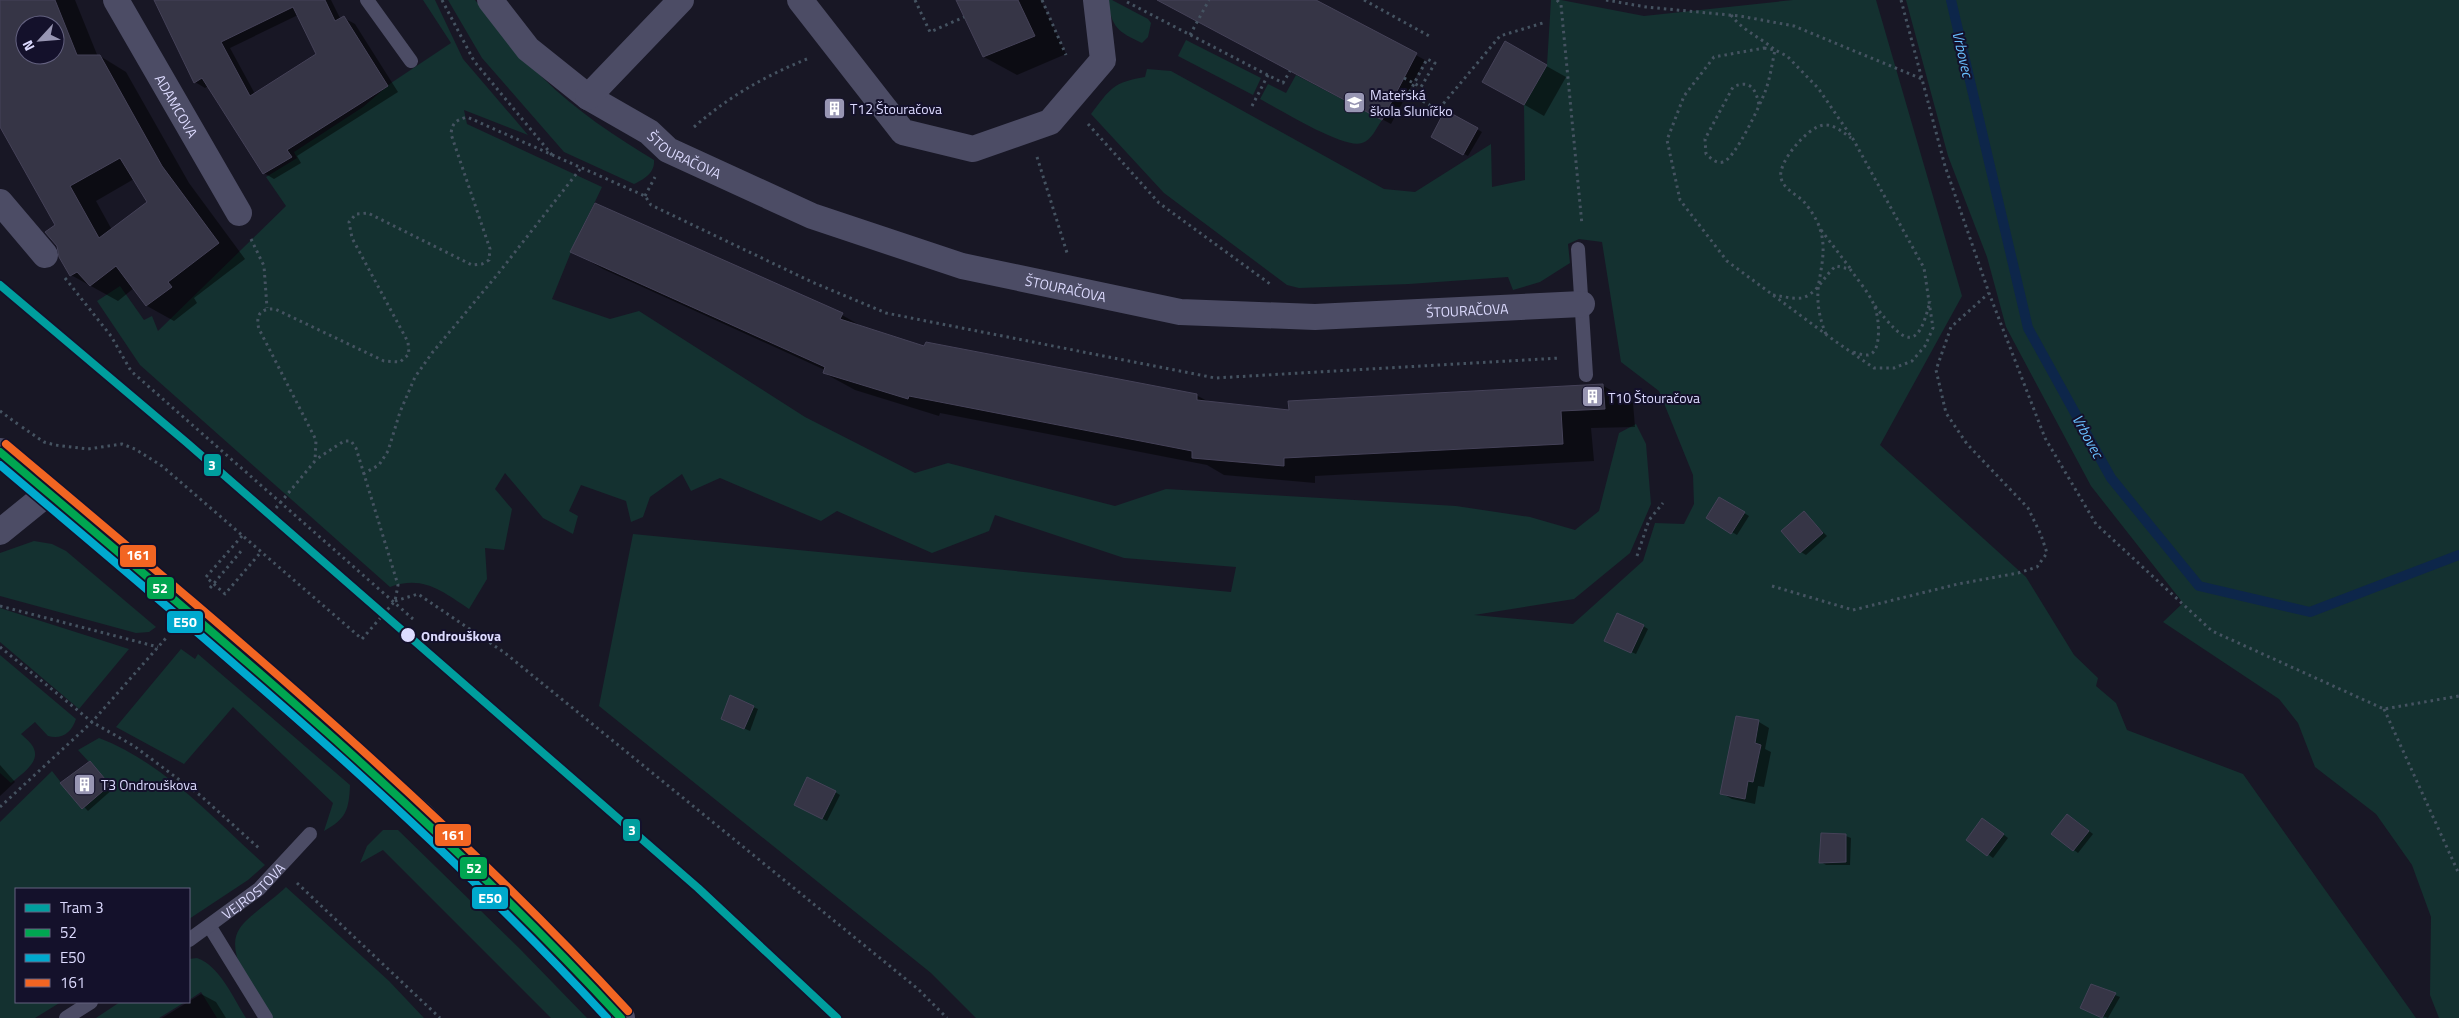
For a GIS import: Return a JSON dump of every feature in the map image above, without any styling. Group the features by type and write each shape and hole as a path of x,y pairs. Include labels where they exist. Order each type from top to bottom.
{"street":[{"name":"ADAMCOVA","path":"116,0 239,213"},
{"name":"ŠTOURAČOVA","path":"490,0 528,49 588,97 649,132 668,150 812,216 962,266 1180,312 1315,317 1582,304"},
{"path":"588,97 681,0"},
{"path":"800,0 903,132 973,150 1050,122 1104,60 1096,0"},
{"path":"0,202 45,255"},
{"path":"0,452 148,577 419,814 573,966 621,1018"},
{"path":"0,532 48,493"}],"lane":[{"path":"368,0 411,61"},
{"path":"1578,249 1586,375"},
{"name":"VEJROSTOVA","path":"190,939 210,927 259,889 310,834"},
{"path":"210,927 266,1018"},
{"path":"66,1018 89,1003"}],"path":[{"path":"442,0 474,61 553,156"},
{"path":"915,0 930,32 964,17"},
{"path":"1042,0 1066,51 1073,96 1089,126 1159,202 1276,288"},
{"path":"1123,0 1283,83 1290,71"},
{"path":"1190,35 1209,0"},
{"path":"1364,0 1431,37"},
{"path":"1557,0 1560,5 1584,241 1574,243 1570,247 1578,249"},
{"path":"1606,0 1646,7 1731,15 1794,26 1922,79"},
{"path":"1901,0 1945,166 1989,293 2045,438 2096,524 2212,631 2384,709 2459,696"},
{"path":"1731,15 1740,27 1761,38 1775,50 1787,56 1818,88 1853,138 1924,268 1933,328 1925,346 1912,361 1894,368 1874,368 1849,351 1727,261 1680,200 1666,140 1684,96 1714,57 1764,48 1775,50"},
{"path":"1404,78 1412,82 1421,87 1434,63 1428,59 1420,73 1416,80 1412,87 1409,93 1438,110 1500,36 1546,22"},
{"path":"645,196 668,150 717,106 769,75 836,46"},
{"path":"1759,104 1757,94 1750,85 1742,83 1734,87 1704,139 1706,154 1716,162 1724,162 1733,155 1766,92 1775,50"},
{"path":"1252,106 1268,75"},
{"path":"315,461 316,440 259,329 257,321 260,312 267,308 276,309 384,361 400,362 409,354 408,342 352,238 349,222 356,214 368,213 472,265 482,264 489,260 490,249 451,134 452,125 458,119 467,118 645,196 651,205 812,282 886,313 1215,378 1586,357"},
{"path":"1853,138 1835,127 1824,125 1812,130 1786,156 1780,170 1781,180 1786,188 1805,203 1820,229 1875,306 1892,326 1904,336 1910,338 1917,336 1922,329 1930,298"},
{"path":"1028,130 1078,290"},
{"path":"363,474 380,465 388,451 400,412 415,377 432,353 498,274 581,168"},
{"path":"239,213 264,266 267,308"},
{"path":"1820,229 1824,260 1819,284 1819,318 1826,335"},
{"path":"45,255 101,322 131,370 395,601 412,619"},
{"path":"1773,295 1802,298 1812,293 1828,272 1836,266 1850,269"},
{"path":"1772,586 1853,610 1958,584 2018,573 2037,567 2047,553 2042,534 2028,508 1967,444 1946,412 1936,370 1951,327 1989,293"},
{"path":"1849,351 1866,355 1872,354 1876,348 1879,332 1875,306"},
{"path":"0,411 44,442 88,448 122,444 135,449 162,466 362,639 395,601 398,585 356,448 351,441 344,441 315,461 276,508"},
{"path":"16,430 19,425"},
{"path":"1637,556 1649,520 1663,503"},
{"path":"242,536 206,576 225,594 261,552"},
{"path":"210,588 242,550"},
{"path":"395,601 418,594 505,653 918,989 947,1018"},
{"path":"0,606 158,647"},
{"path":"0,806 92,722 166,638"},
{"path":"0,647 92,722"},
{"path":"2384,709 2459,874"}],"green space":[{"path":"423,0 435,0 463,59 528,135 464,110 467,124 602,187 571,252 552,299 610,319 639,311 805,417 915,473 948,463 1115,506 1166,489 1456,506 1530,517 1575,530 1599,511 1619,433 1636,424 1646,444 1651,504 1630,553 1574,599 1474,615 1573,624 1643,561 1655,523 1684,524 1694,504 1693,475 1659,391 1621,362 1602,242 1579,239 1568,244 1570,263 1540,282 1513,290 1508,277 1409,284 1299,288 1287,285 1164,193 1091,114 1103,98 1119,84 1145,77 1147,69 1171,71 1384,189 1415,192 1491,144 1492,187 1525,180 1524,105 1547,65 1551,0 1561,0 1644,16 1793,0 1876,0 1962,296 1880,445 2026,577 2074,655 2098,678 2096,686 2116,703 2127,730 2243,774 2416,1018 976,1018 931,973 599,706 633,534 1231,592 1236,567 1124,558 995,515 989,531 932,553 837,511 821,521 720,478 691,491 682,474 650,497 643,517 631,522 626,501 581,485 569,511 578,516 573,534 543,518 505,473 495,489 512,509 504,550 485,548 487,579 469,609 441,591 422,584 412,583 390,587 140,365 97,301 120,286 144,320 152,316 158,331 286,206 266,177 297,158 294,152 363,107 391,83 451,43"},
{"path":"448,0 475,0 534,69 556,90 596,122 654,160 651,172 634,184 564,152 482,58"},
{"path":"1108,0 1112,0 1148,19 1151,23 1148,37 1142,43 1117,28 1111,17"},
{"path":"1906,0 2459,0 2459,1018 2439,1018 2430,995 2431,917 2412,865 2376,814 2315,767 2298,723 2279,699 2163,622 2183,603 2091,486 2006,327 1987,257 1948,156"},
{"path":"1186,40 1261,78 1253,95 1178,56"},
{"path":"1296,75 1382,120 1371,137 1362,143 1354,144 1327,135 1260,99 1268,84 1286,93"},
{"path":"34,541 52,544 66,551 156,627 149,632 136,633 0,596 0,553"},
{"path":"0,608 129,649 79,709 0,642"},
{"path":"181,649 195,659 198,654 350,785 349,801 342,818 324,831 333,803 233,707 184,764 116,727"},
{"path":"0,655 76,719 72,728 62,736 48,736 35,722 21,734 33,747 34,759 32,764 11,783 0,773"},
{"path":"99,738 145,762 207,811 265,865 248,880 190,918 190,888 15,888 15,1003 59,1003 35,1018 0,1018 0,822 52,771 82,809 108,787 110,785 78,750"},
{"path":"383,830 398,830 520,949 587,1018 551,1018 383,850 360,863 367,846"},
{"path":"286,887 389,981 424,1018 272,1018 244,974 235,950 236,938 243,924"},
{"path":"197,958 213,968 231,992 246,1018 217,1018 201,992 190,999 190,959"},
{"path":"118,1003 183,1003 159,1018 96,1018"}],"building":[{"path":"0,0 55,0 61,15 15,15 15,65 65,65 65,25 77,55 100,55 162,166 219,243 168,282 172,287 146,306 116,266 90,286 77,272 70,276 59,257 57,246 45,232 55,225 0,127","holes":["120,158 147,202 99,238 70,186"]},
{"path":"154,0 325,0 335,21 344,16 388,86 287,150 292,157 263,174 202,78 194,83","holes":["293,7 316,54 250,96 221,42"]},
{"path":"956,0 1018,0 1035,36 983,57"},
{"path":"1157,0 1316,0 1417,53 1382,120"},
{"path":"1505,41 1547,65 1524,105 1482,82"},
{"path":"1445,110 1478,128 1463,155 1431,137"},
{"path":"595,203 843,313 840,319 924,346 926,342 1197,394 1197,400 1289,410 1288,401 1603,384 1605,409 1561,411 1563,444 1284,458 1284,466 1192,458 1192,451 909,396 908,399 823,373 825,367 570,252"},
{"path":"1719,497 1745,512 1731,534 1706,518"},
{"path":"1804,511 1823,533 1800,553 1781,531"},
{"path":"1617,613 1644,625 1631,653 1604,641"},
{"path":"730,695 754,706 744,729 721,719"},
{"path":"1736,716 1759,720 1755,743 1761,745 1753,782 1748,781 1745,799 1720,794"},
{"name":"T3 Ondrouškova","path":"90,761 110,785 82,809 60,783"},
{"path":"807,777 836,791 822,819 794,805"},
{"path":"2067,814 2089,831 2073,851 2051,834"},
{"path":"1982,818 2004,834 1987,856 1966,840"},
{"path":"1821,833 1846,834 1846,862 1819,863"},
{"path":"2091,984 2116,993 2102,1018 2080,1008"}],"waterway":[{"name":"Vrbovec","path":"1951,0 2028,328 2111,478 2199,586 2310,612 2459,555"}],"tram line":[{"name":"3","path":"0,285 186,442 698,888 837,1018"}],"transit line":[{"name":"161","path":"6,444 247,649 404,789 556,935 628,1011"},
{"name":"52","path":"0,452 240,656 397,796 549,942 621,1018"},
{"name":"E50","path":"0,465 235,665 389,801 464,872 607,1018"}],"place":[{"name":"Mateřská škola Sluníčko","path":"1354,102"},
{"name":"T12 Štouračova","path":"834,108"},
{"name":"T10 Štouračova","path":"1592,397"},
{"name":"Ondrouškova","path":"408,635"},
{"name":"T3 Ondrouškova","path":"85,784"}]}
